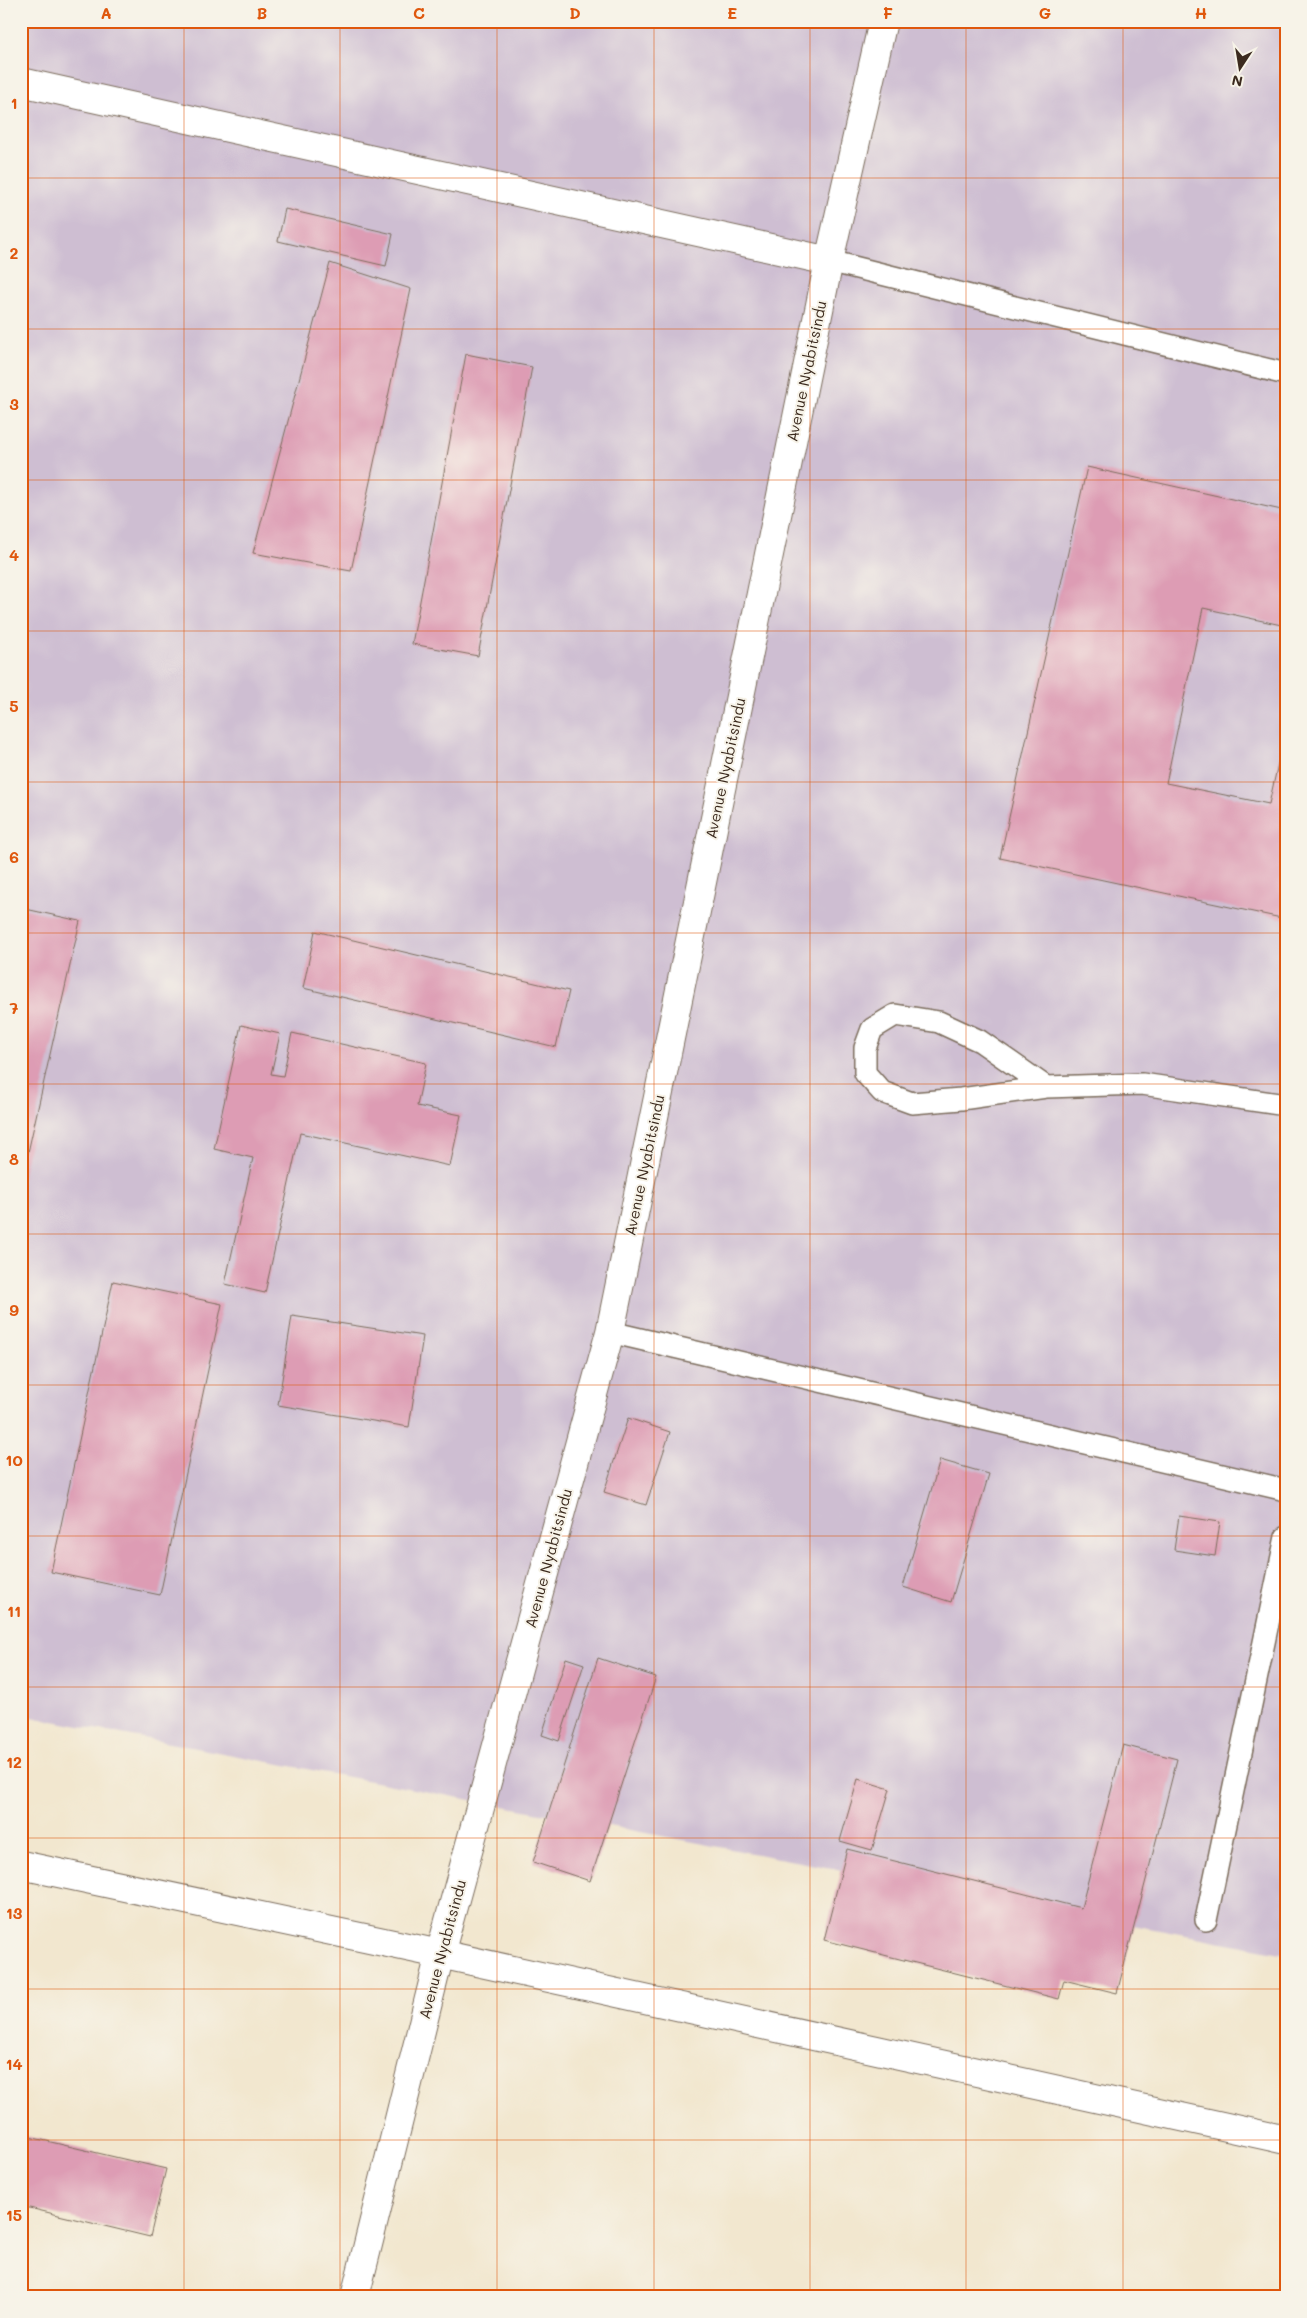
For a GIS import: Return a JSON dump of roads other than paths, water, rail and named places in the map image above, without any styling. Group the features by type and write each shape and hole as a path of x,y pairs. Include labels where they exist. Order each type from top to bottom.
{"street":[{"name":"Avenue Nyabitsindu","path":"354,2297 440,1954 610,1332 829,261 883,21"},
{"path":"21,82 829,261"},
{"path":"21,1865 440,1954 1286,2140"}],"lane":[{"path":"829,261 1286,374"},
{"path":"1046,1087 980,1041 939,1022 895,1015 872,1029 865,1048 865,1073 882,1092 912,1102 961,1099 1046,1087 1142,1084 1286,1105"},
{"path":"610,1332 1286,1490"},
{"path":"1206,1920 1286,1536"}]}
